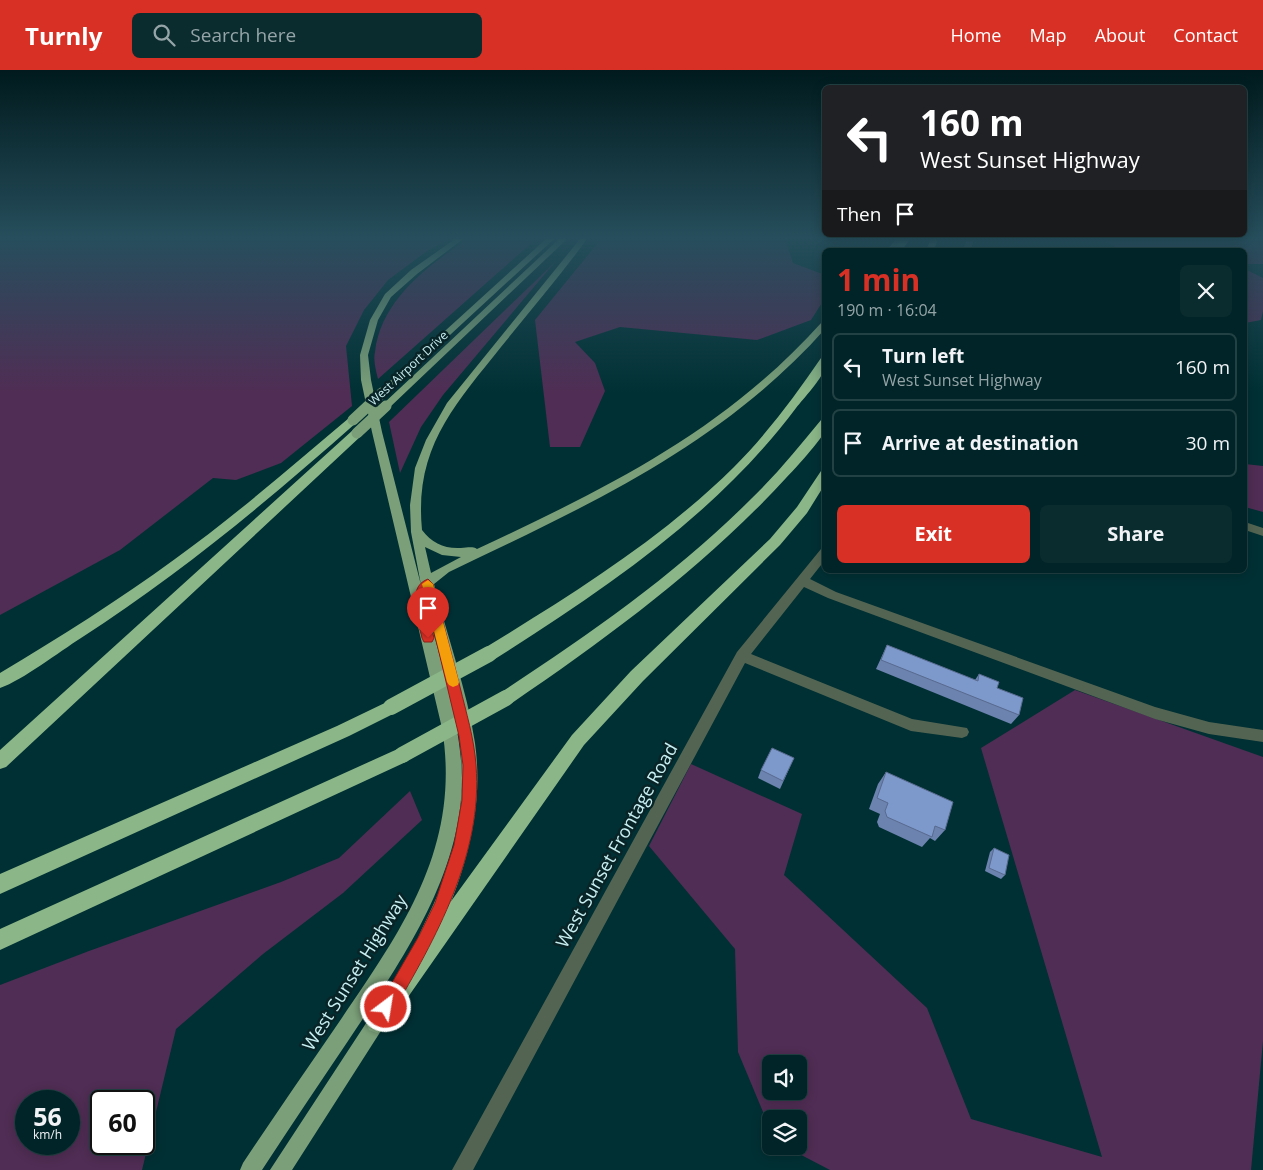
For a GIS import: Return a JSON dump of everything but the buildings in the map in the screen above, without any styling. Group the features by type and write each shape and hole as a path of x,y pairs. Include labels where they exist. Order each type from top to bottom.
{"highway":[{"path":"0,884 334,735 489,654 628,563 706,501 771,434 798,400 822,364"},
{"path":"0,681 61,643 182,562 355,426"},
{"path":"0,761 355,426"},
{"path":"0,940 402,755 506,698 586,644 697,559 787,472 822,427"},
{"path":"377,1022 578,740 624,689 775,542 802,510 822,479"}],"main road":[{"name":"West Sunset Highway","path":"250,1170 356,1014 404,939 429,890 445,843 453,801 454,759 444,704 368,393 364,355 374,320 388,296 394,290"},
{"name":"West Airport Drive","path":"355,426 382,393 495,290"},
{"name":"West Airport Drive","path":"355,426 386,406 509,290"},
{"path":"280,1170 377,1022 425,942 442,906 461,845 469,800 470,765 466,736 428,584 417,530 415,508 418,475 425,452 436,428 450,406 542,290"},
{"path":"419,603 422,593 428,584 446,568 607,491 689,442 764,386 795,357 822,327"},
{"path":"417,530 428,544 450,552 474,551 497,544"}],"street":[{"path":"1247,527 1263,532"},
{"name":"West Sunset Frontage Road","path":"462,1170 742,656 822,556"},
{"path":"801,580 832,595 1155,713 1211,729 1236,734 1263,736"},
{"path":"742,656 911,725 962,732"}],"shaded area":[{"path":"0,290 380,290 364,310 346,346 352,406 281,463 236,480 213,478 120,550 0,615"},
{"path":"405,290 478,290 378,379 374,355 379,333 386,316"},
{"path":"526,290 531,290 443,395 421,427 400,473 389,422"},
{"path":"559,290 822,290 822,303 811,320 757,340 620,327 575,342 595,363 605,391 580,447 550,447 535,320"},
{"path":"1247,290 1263,290 1261,320 1247,323"},
{"path":"1247,464 1263,466 1263,512 1247,508"},
{"path":"1075,690 1263,757 1263,1041 1251,1170 830,1170 801,1155 807,1155 807,1110 762,1110 738,1052 735,949 649,846 691,764 802,814 784,875 927,1008 971,1119 1102,1157 981,748"},
{"path":"410,791 422,820 343,893 263,954 176,1029 155,1116 155,1090 90,1090 90,1155 146,1155 142,1170 0,1170 0,985 281,882 339,858"}],"slow traffic":[{"path":"428,584 453,682"}],"route":[{"path":"386,1007 425,942 442,906 455,869 469,800 470,765 466,736 428,584 420,597 419,603 428,638"}]}
